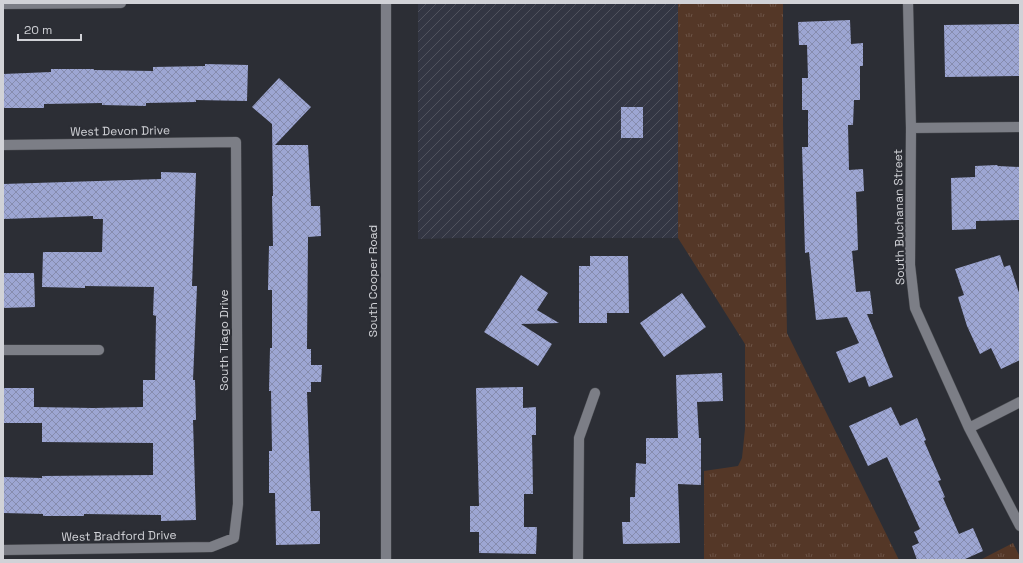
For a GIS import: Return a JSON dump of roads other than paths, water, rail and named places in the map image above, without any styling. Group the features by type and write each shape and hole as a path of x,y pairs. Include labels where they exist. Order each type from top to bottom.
{"street":[{"path":"3,4 121,3"},
{"name":"South Cooper Road","path":"386,3 386,560"},
{"name":"South Buchanan Street","path":"908,3 911,128 910,266 915,308 969,428 1020,526"},
{"path":"911,128 1020,127"},
{"name":"West Devon Drive","path":"3,145 236,142"},
{"name":"South Tiago Drive","path":"234,538 238,504 236,142"},
{"path":"3,350 99,350"},
{"path":"578,560 580,438 595,393"},
{"path":"969,428 1020,402"},
{"name":"West Bradford Drive","path":"3,550 210,548 234,538"}]}
